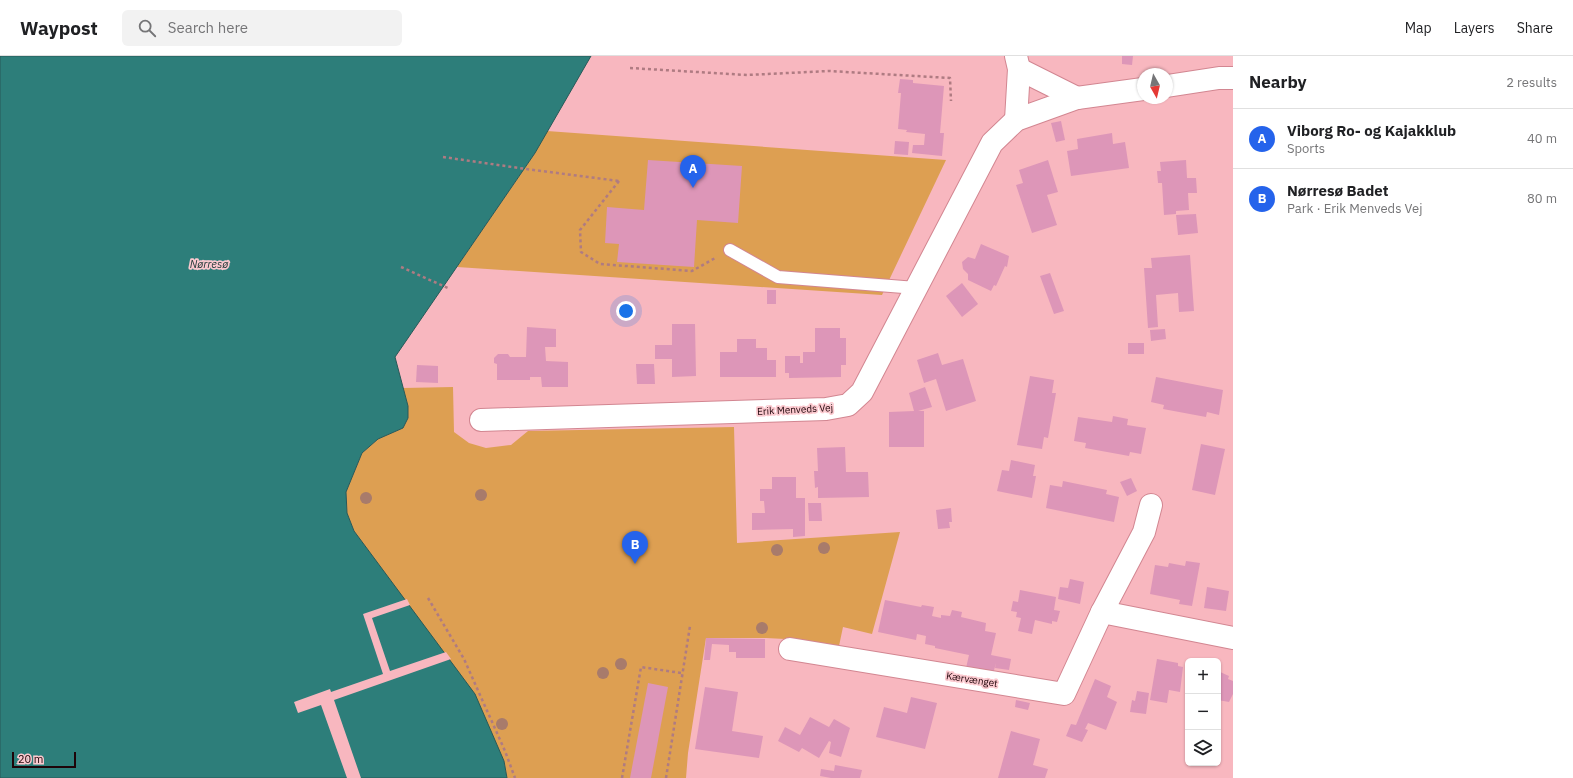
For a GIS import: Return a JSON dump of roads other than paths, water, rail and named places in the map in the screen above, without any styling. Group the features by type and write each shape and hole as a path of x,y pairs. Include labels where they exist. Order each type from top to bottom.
{"street":[{"path":"1016,120 1017,62 1077,98"},
{"path":"1173,85 1219,78 1233,78"},
{"name":"Erik Menveds Vej","path":"481,420 826,409 848,405 862,392 992,143 1016,120 1077,98 1137,90"},
{"name":"Kærvænget","path":"790,649 1064,694 1102,612 1144,532 1151,505"},
{"path":"1102,612 1233,638"}],"lane":[{"path":"730,250 778,277 916,288"}],"water":[{"name":"Nørresø","path":"0,56 591,56 535,153 395,357 408,406 408,418 403,428 378,439 362,453 346,492 347,513 354,531 475,694 504,761 507,778 0,778"}],"place":[{"name":"Viborg Ro- og Kajakklub","path":"693,188"},
{"name":"Nørresø Badet","path":"635,564"}]}
